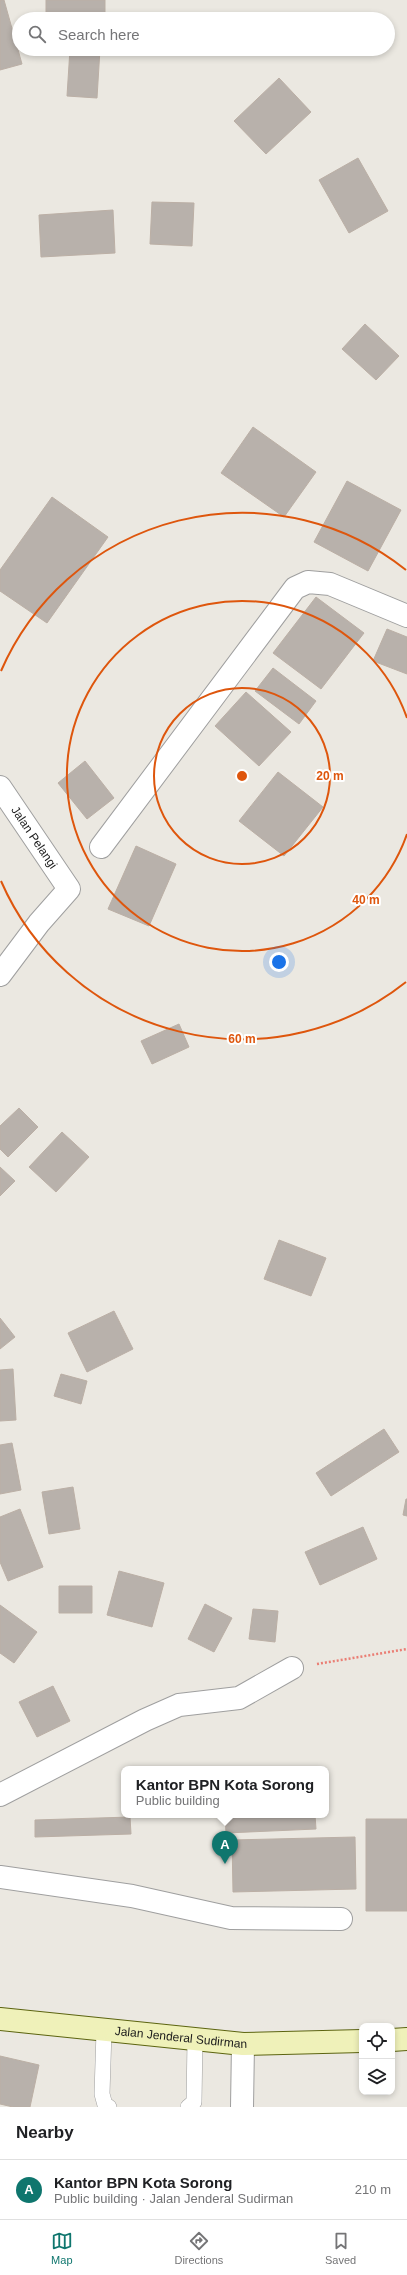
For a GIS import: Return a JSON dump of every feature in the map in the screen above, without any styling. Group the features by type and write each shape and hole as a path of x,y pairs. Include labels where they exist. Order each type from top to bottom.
{"main road":[{"name":"Jalan Jenderal Sudirman","path":"0,2020 243,2044 359,2041"},
{"path":"395,2040 407,2039"}],"street":[{"path":"101,847 295,588 308,582 330,584 407,616"},
{"name":"Jalan Pelangi","path":"0,787 69,889 39,923 0,975"},
{"path":"0,1795 145,1720 179,1705 239,1698 292,1668"},
{"path":"0,1877 132,1896 231,1918 341,1919"},
{"path":"242,2107 243,2044"}],"lane":[{"path":"104,2031 102,2094 105,2105 109,2107"},
{"path":"188,2107 194,2102 196,2040"}],"path":[{"path":"292,1668 407,1649"}],"building":[{"path":"0,0 4,0 12,28 12,56 20,56 22,64 0,70"},
{"path":"46,0 105,0 105,12 46,12"},
{"path":"70,56 100,56 97,98 67,96"},
{"path":"279,78 311,112 266,154 234,121"},
{"path":"358,158 388,211 349,233 319,180"},
{"path":"152,202 194,203 192,246 150,244"},
{"path":"113,210 115,253 41,257 39,215"},
{"path":"365,324 399,356 376,380 342,349"},
{"path":"253,427 316,472 284,517 221,473"},
{"path":"347,481 401,510 368,571 314,542"},
{"path":"52,497 108,537 47,623 0,591 0,570"},
{"path":"316,597 364,633 321,689 273,653"},
{"path":"387,629 407,637 407,674 373,661"},
{"path":"273,668 316,701 299,724 255,691"},
{"path":"246,692 291,732 259,766 215,726"},
{"path":"85,761 114,798 87,819 58,783"},
{"path":"278,772 323,807 284,856 239,821"},
{"path":"136,846 176,864 149,926 108,909"},
{"path":"179,1024 189,1047 152,1064 141,1041"},
{"path":"19,1108 38,1127 8,1157 0,1149 0,1126"},
{"path":"62,1132 89,1157 56,1192 29,1167"},
{"path":"0,1167 15,1181 0,1196"},
{"path":"279,1240 326,1258 311,1296 264,1279"},
{"path":"114,1311 133,1349 87,1372 68,1333"},
{"path":"0,1318 15,1337 0,1349"},
{"path":"13,1369 16,1420 0,1421 0,1370"},
{"path":"61,1374 87,1381 81,1404 54,1396"},
{"path":"384,1429 399,1452 331,1496 316,1473"},
{"path":"12,1443 21,1490 0,1494 0,1445"},
{"path":"73,1487 80,1529 49,1534 42,1492"},
{"path":"407,1499 407,1516 403,1515"},
{"path":"20,1509 43,1567 8,1581 0,1562 0,1517"},
{"path":"363,1527 377,1559 320,1585 305,1552"},
{"path":"119,1571 164,1583 152,1627 107,1615"},
{"path":"59,1586 92,1586 92,1613 59,1613"},
{"path":"205,1604 232,1618 214,1652 188,1639"},
{"path":"0,1605 37,1632 14,1663 0,1653"},
{"path":"253,1609 278,1611 275,1642 249,1639"},
{"path":"53,1686 70,1721 37,1737 19,1702"},
{"path":"130,1818 131,1834 35,1837 35,1820"},
{"path":"225,1818 315,1818 316,1829 226,1833"},
{"path":"366,1819 407,1819 407,1911 366,1911"},
{"path":"355,1837 356,1889 233,1892 232,1840"},
{"path":"0,2056 39,2065 30,2107 13,2107 0,2104"}],"place":[{"name":"Kantor BPN Kota Sorong","path":"225,1864"}]}
